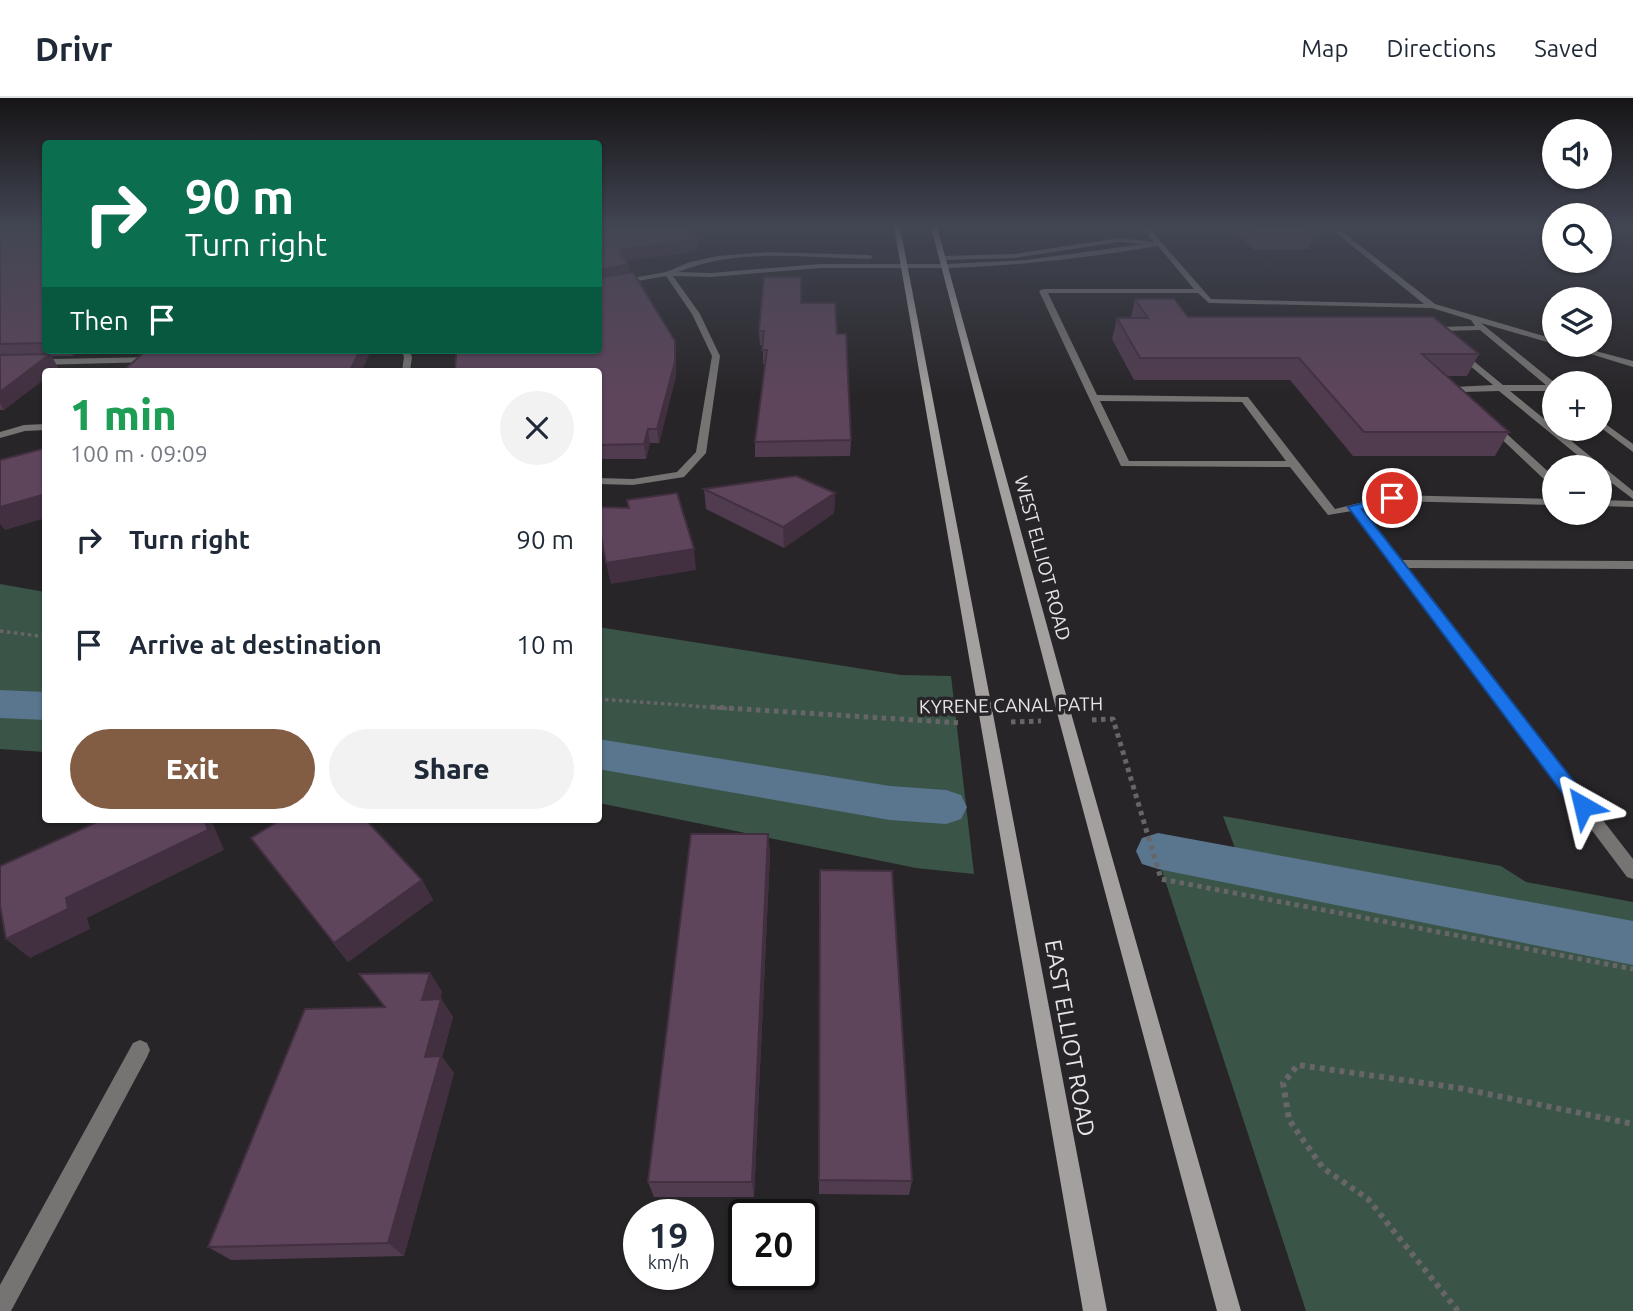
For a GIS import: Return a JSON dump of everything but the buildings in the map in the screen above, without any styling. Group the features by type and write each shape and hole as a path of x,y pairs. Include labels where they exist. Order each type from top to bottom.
{"main road":[{"path":"908,284 987,722"},
{"name":"WEST ELLIOT ROAD","path":"951,284 1066,720 1230,1311"},
{"name":"EAST ELLIOT ROAD","path":"987,722 1095,1311"}],"street":[{"path":"602,481 633,482 680,475 701,453 716,356 696,314 675,284"},
{"path":"1193,284 1209,301 1432,306 1542,338"},
{"path":"1404,284 1432,306"},
{"path":"1200,291 1043,291 1125,464 1293,464"},
{"path":"1209,301 1207,306 1215,317"},
{"path":"1470,317 1542,377"},
{"path":"1419,329 1480,328"},
{"path":"1432,329 1442,337"},
{"path":"1451,346 1583,455"},
{"path":"1608,357 1633,364"},
{"path":"0,363 164,358"},
{"path":"102,368 110,361"},
{"path":"1477,411 1457,393 1457,389 1542,387"},
{"path":"1094,398 1245,399 1332,513 1392,498 1542,502"},
{"path":"1486,420 1542,472"},
{"path":"0,435 41,426"},
{"path":"1612,432 1633,449"},
{"path":"1619,438 1633,438"},
{"path":"1612,479 1633,496"},
{"path":"1612,503 1633,504"},
{"path":"1354,507 1633,872"},
{"path":"1398,564 1633,565"},
{"path":"0,1308 139,1050"}],"path":[{"path":"0,631 42,636"},
{"name":"KYRENE CANAL PATH","path":"602,699 923,723 1113,719 1161,879 1633,968"},
{"path":"1458,1311 1368,1199 1323,1168 1289,1120 1283,1083 1298,1065 1459,1088 1633,1124"}],"green space":[{"path":"0,584 42,591 42,752 0,749"},
{"path":"602,628 901,675 951,676 974,874 916,868 602,804"},
{"path":"1223,816 1501,866 1526,882 1633,902 1633,1311 1306,1311 1160,865 1247,880"}],"waterway":[{"path":"0,704 42,706"},
{"path":"602,755 890,803 946,807"},
{"path":"1158,851 1633,943"}],"route":[{"path":"1392,498 1354,507 1583,806"}]}
